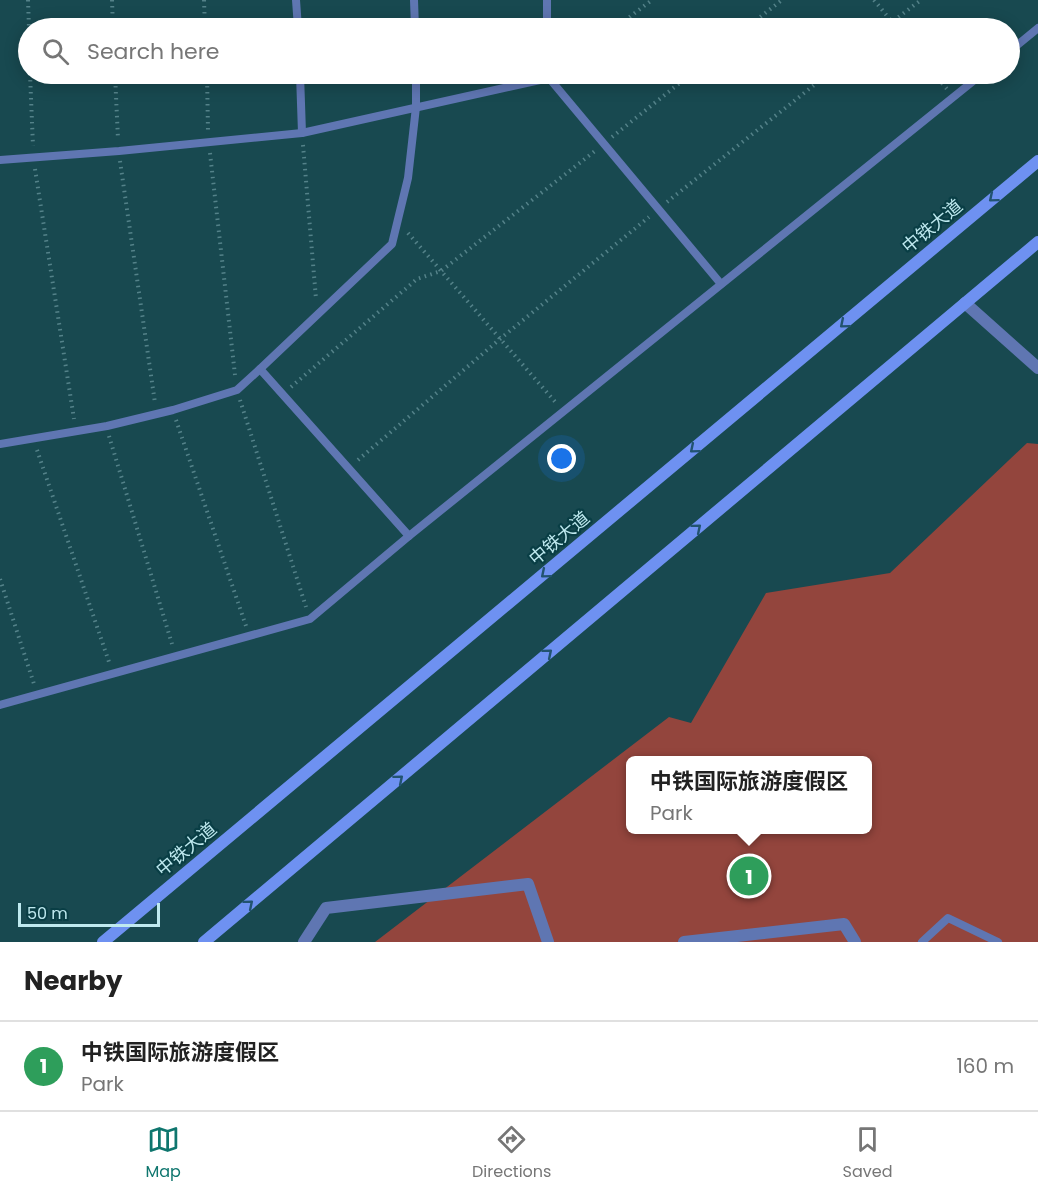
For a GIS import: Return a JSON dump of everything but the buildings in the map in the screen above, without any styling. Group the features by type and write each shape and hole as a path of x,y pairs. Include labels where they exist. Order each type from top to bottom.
{"main road":[{"name":"中铁大道","path":"103,942 1038,161"},
{"path":"204,942 1038,242"}],"street":[{"path":"965,303 1038,368"},
{"path":"304,942 326,908 528,884 548,942"},
{"path":"684,942 844,924 855,942"}],"lane":[{"path":"296,0 297,18"},
{"path":"414,0 415,18"},
{"path":"547,0 547,18"},
{"path":"1020,43 1038,28"},
{"path":"300,84 302,133"},
{"path":"0,444 107,426 173,410 237,390 392,244 408,178 416,107 416,84"},
{"path":"0,160 302,133 515,84"},
{"path":"555,84 721,284"},
{"path":"0,705 310,619 409,536 969,84"},
{"path":"260,369 409,536"},
{"path":"922,942 948,918 998,942"}],"path":[{"path":"28,0 29,18"},
{"path":"112,0 113,18"},
{"path":"204,0 205,18"},
{"path":"628,18 651,0"},
{"path":"760,18 782,0"},
{"path":"874,0 889,18"},
{"path":"897,18 921,0"},
{"path":"30,84 34,158 75,432"},
{"path":"115,84 118,151 156,414"},
{"path":"207,84 209,142 237,390 310,619"},
{"path":"282,394 417,279 441,271 679,84"},
{"path":"349,469 500,339 815,84"},
{"path":"942,84 953,97"},
{"path":"302,133 317,315"},
{"path":"397,221 564,412"},
{"path":"173,410 250,636"},
{"path":"107,426 175,657"},
{"path":"33,440 113,674"},
{"path":"0,579 38,694"}],"shaded area":[{"path":"1027,443 1038,444 1038,942 375,942 669,717 691,723 766,593 890,573"}],"place":[{"name":"中铁国际旅游度假区","path":"749,876"}]}
